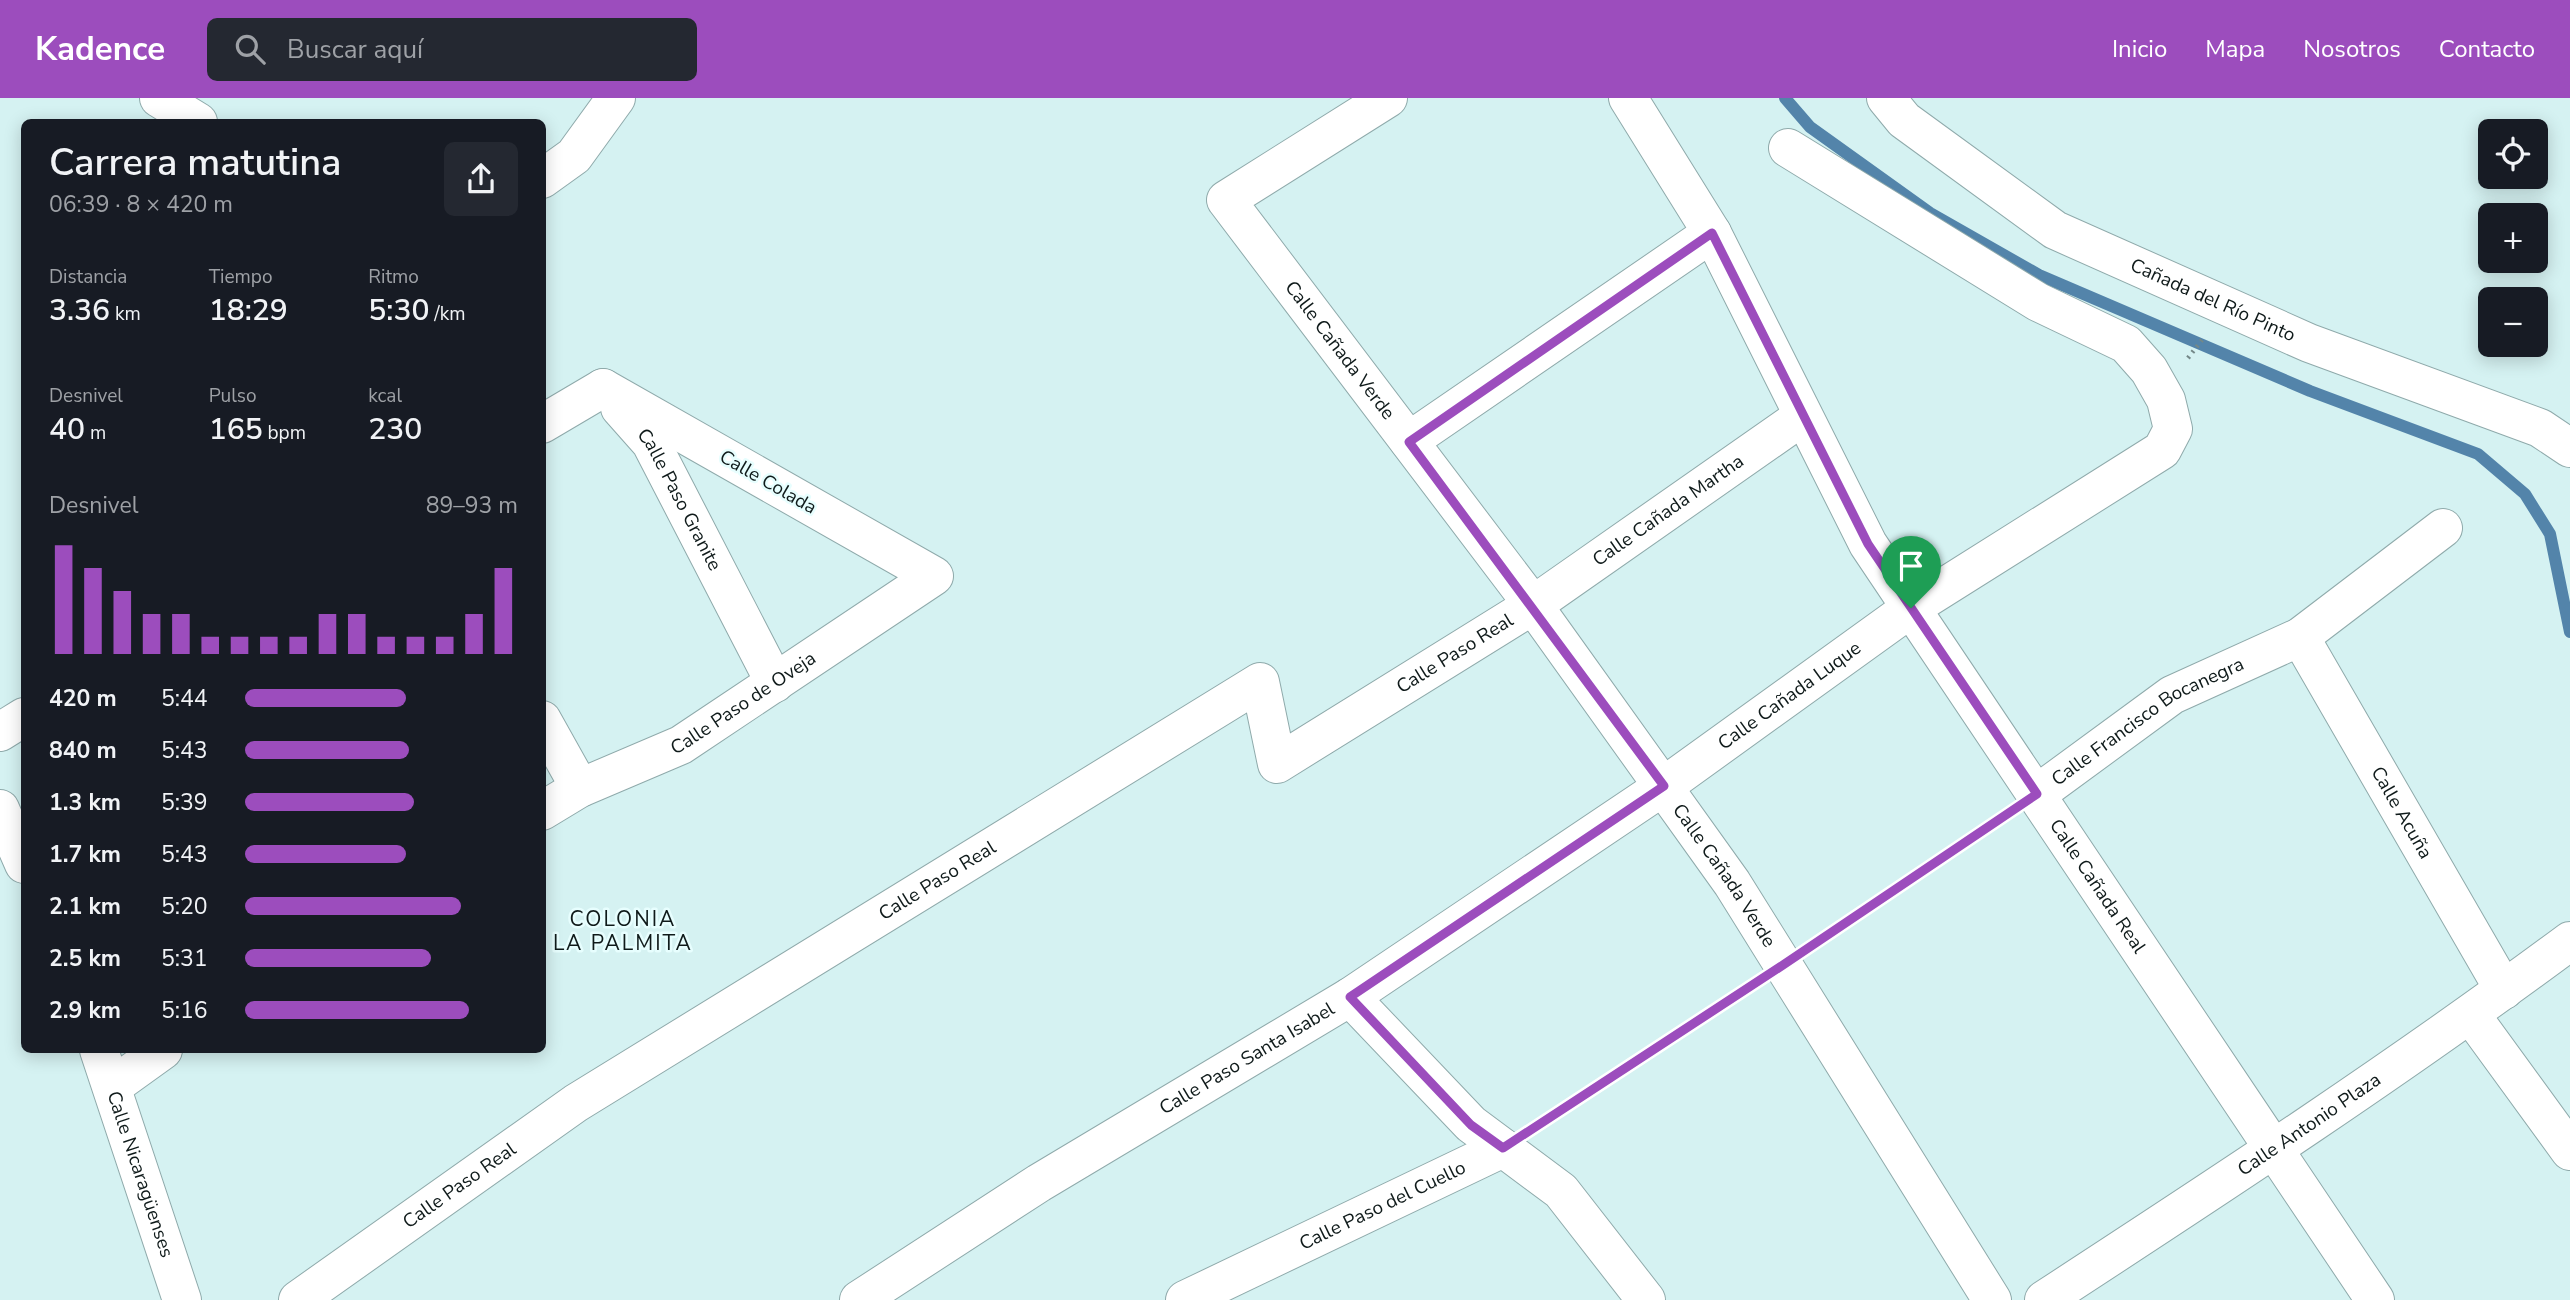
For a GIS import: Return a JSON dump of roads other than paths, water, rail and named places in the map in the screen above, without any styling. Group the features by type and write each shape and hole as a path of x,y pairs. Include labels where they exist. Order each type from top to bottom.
{"street":[{"path":"159,98 193,119"},
{"path":"546,175 573,156 616,98"},
{"name":"Calle Cañada Verde","path":"1388,98 1226,200 1533,605 1732,883 1992,1300"},
{"name":"Calle Cañada Real","path":"1628,98 1712,233 1868,544 2375,1300"},
{"name":"Cañada del Río Pinto","path":"1886,98 1904,121 2055,230 2226,309 2427,388 2540,428 2570,448"},
{"name":"Calle Cañada Luque","path":"1664,786 1911,608 2162,450 2173,429 2162,392 2149,370 2126,344 2038,302 1788,148"},
{"path":"1409,442 1712,233"},
{"path":"546,422 603,388"},
{"name":"Calle Colada","path":"603,388 934,576"},
{"name":"Calle Paso Granite","path":"603,388 650,443 775,683"},
{"name":"Calle Cañada Martha","path":"1533,605 1803,416"},
{"name":"Calle Francisco Bocanegra","path":"2037,794 2172,695 2300,637 2443,528"},
{"name":"Calle Paso de Oveja","path":"546,809 580,788 681,745 934,576"},
{"name":"Calle Paso Real","path":"299,1300 576,1102 1260,682 1277,764 1533,605"},
{"name":"Calle Acuña","path":"2300,637 2504,990"},
{"path":"0,732 21,719"},
{"path":"546,727 580,788"},
{"name":"Calle Paso Santa Isabel","path":"859,1300 1039,1183 1350,997 1664,786"},
{"path":"0,809 21,857"},
{"name":"Calle Antonio Plaza","path":"2044,1300 2274,1151 2471,1015 2570,941"},
{"path":"1350,997 1471,1125 1561,1191 1646,1300"},
{"path":"2471,1015 2570,1152"},
{"name":"Calle Nicaragüenses","path":"100,1053 182,1300"},
{"path":"113,1086 159,1053"},
{"name":"Calle Paso del Cuello","path":"1185,1300 1503,1148"}],"waterway":[{"path":"1785,98 1810,127 1930,213 2039,275 2310,391 2478,454 2525,494 2550,534 2570,632"}],"district":[{"name":"COLONIA LA PALMITA","path":"623,931"}]}
